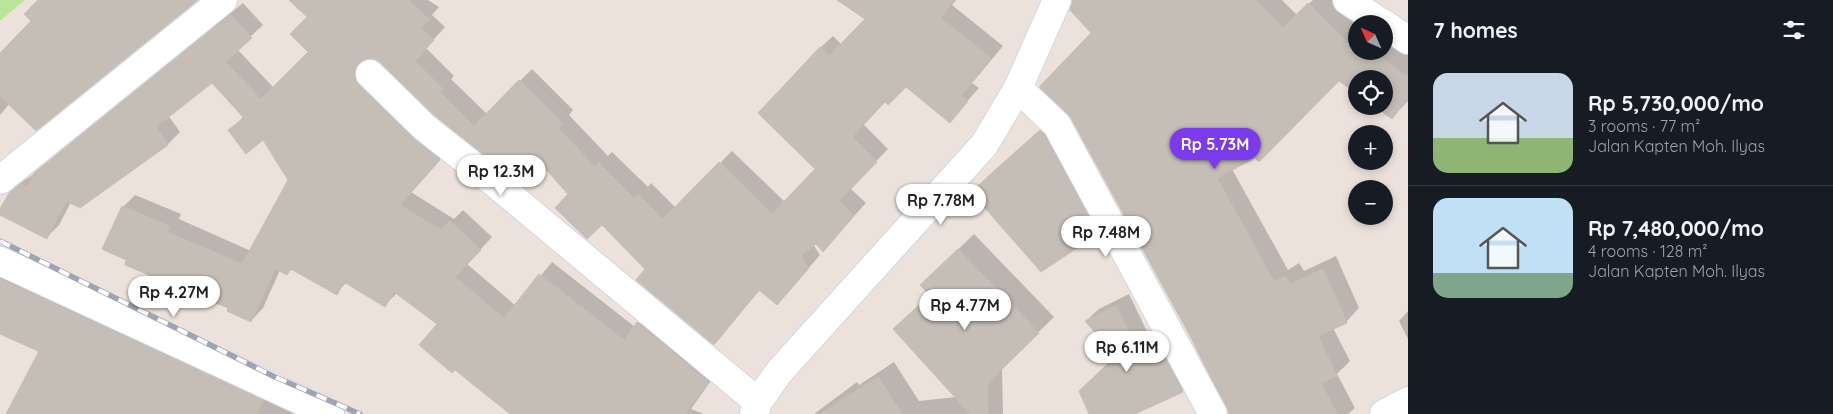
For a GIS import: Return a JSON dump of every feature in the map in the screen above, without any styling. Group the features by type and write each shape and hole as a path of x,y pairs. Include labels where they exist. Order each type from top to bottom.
{"street":[{"path":"0,180 223,0"},
{"path":"370,74 424,127 496,184 756,408 779,372 984,145 1018,88 1057,0"},
{"path":"1347,0 1370,15"},
{"path":"1393,30 1408,40"},
{"path":"1018,88 1057,125 1213,414"},
{"path":"0,260 330,414"},
{"path":"1384,414 1408,401"}],"green space":[{"path":"0,0 25,0 0,21"}],"building":[{"path":"38,0 198,0 36,131 0,96 0,53 31,21 24,14"},
{"path":"289,0 408,0 429,19 421,28 434,40 415,61 443,89 440,92 474,126 519,80 562,123 558,128 595,167 599,163 634,198 638,194 663,219 719,162 772,214 815,169 758,113 820,47 829,56 865,19 837,0 954,0 941,18 991,58 961,96 968,101 950,123 906,87 888,105 885,102 852,137 877,162 839,201 854,216 823,252 816,244 801,255 809,268 777,305 759,290 714,345 636,280 645,269 602,225 587,239 555,208 568,194 532,154 510,176 434,115 381,63 374,59 366,59 359,63 355,71 355,79 359,85 413,138 440,160 400,205 441,230 450,221 481,250 455,277 504,318 539,274 624,340 637,322 708,382 685,414 510,414 455,370 452,373 419,345 437,324 394,292 385,307 344,282 337,295 291,269 287,275 275,269 251,322 227,311 228,308 125,265 126,260 102,249 122,206 170,226 167,232 242,264 288,180 263,140 246,154 228,130 244,118 212,83 156,127 168,145 80,208 66,201 47,239 0,215 0,209 9,193 21,183 27,187 34,173 230,14 252,38 225,62 261,99 308,52 290,34 307,17"},
{"path":"1072,0 1255,0 1283,28 1308,3 1348,43 1348,60 1384,60 1408,77 1408,98 1392,119 1386,115 1393,115 1393,70 1348,70 1348,87 1339,81 1259,162 1255,158 1217,178 1274,282 1285,276 1290,284 1323,269 1347,323 1318,336 1337,376 1321,383 1337,414 1229,414 1189,334 1071,118 1039,87 1091,33 1070,10"},
{"path":"1040,130 1098,234 1041,272 971,192"},
{"path":"958,249 1039,333 987,384 988,414 970,414 893,329 930,295 920,285"},
{"path":"0,279 263,400 257,414 6,414 38,351 0,334"},
{"path":"1116,306 1140,355 1159,347 1183,392 1135,414 1089,414 1079,391 1116,356 1085,321"},
{"path":"878,377 902,414 820,414"}],"railway":[{"path":"0,241 273,376 360,414"}]}
